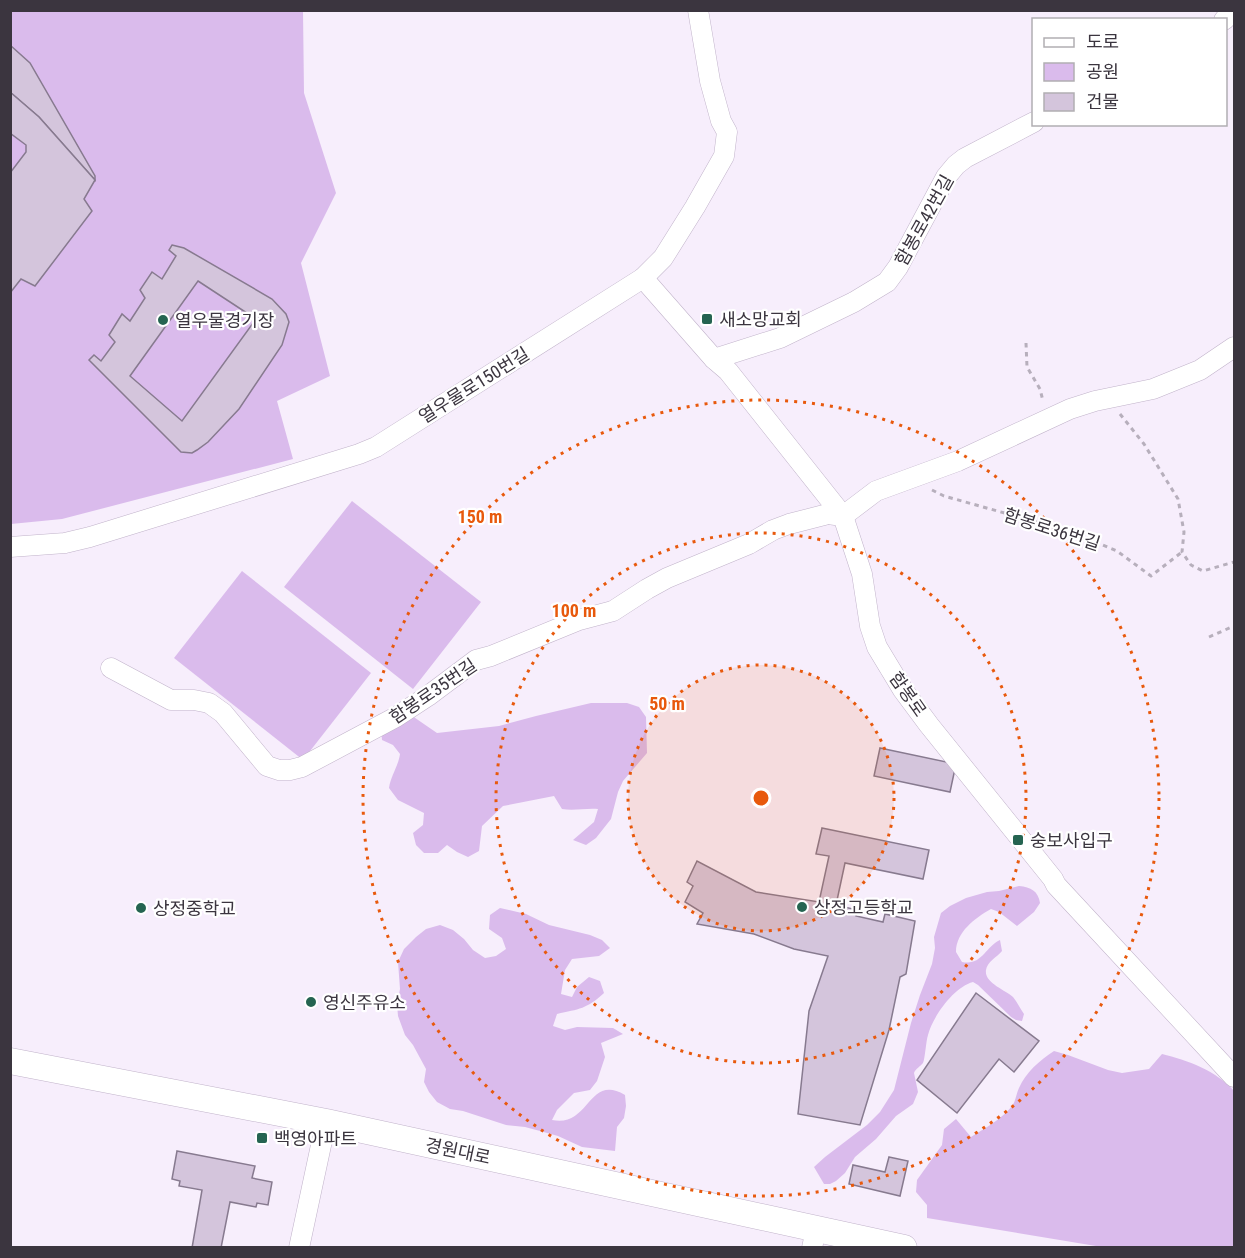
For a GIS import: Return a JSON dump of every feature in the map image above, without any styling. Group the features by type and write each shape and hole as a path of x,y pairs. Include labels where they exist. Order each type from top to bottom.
{"main road":[{"name":"경원대로","path":"10,1061 326,1122 814,1238 904,1248"}],"street":[{"name":"열우물로150번길","path":"10,547 65,543 90,537 376,447 643,278 663,258 724,156 727,132 721,121 710,81 698,10"},
{"name":"함봉로42번길","path":"714,359 780,338 855,302 887,282 898,267 946,177 956,165 1032,123"},
{"name":"함봉로","path":"643,278 714,359 728,371 843,516 862,574 870,626 877,646 903,690 1056,885 1234,1077"},
{"path":"843,516 876,491 958,461 1070,409 1107,398 1153,389 1200,370 1234,347"},
{"name":"함봉로35번길","path":"111,668 171,700 194,700 209,703 223,713 267,766 279,770 290,770 302,767 396,717 476,660 579,620 613,611 667,578 749,544 773,530 828,513 843,516"},
{"path":"298,1248 326,1122"}],"path":[{"path":"1026,343 1028,367 1040,389 1047,419"},
{"path":"1107,398 1144,444 1178,499 1184,532 1182,552 1191,565 1203,571 1234,562"},
{"name":"함봉로36번길","path":"914,477 924,487 944,496 1086,538 1117,551 1151,576 1182,552"},
{"path":"1209,637 1234,626"}],"green space":[{"name":"열우물경기장","path":"11,11 303,11 304,93 336,193 301,263 330,376 277,401 293,459 62,519 11,524"},
{"path":"352,501 481,602 413,689 284,587"},
{"path":"242,571 371,673 303,760 174,658"},
{"path":"591,703 627,703 639,707 646,717 647,753 623,781 611,819 596,838 586,845 573,840 594,822 598,809 562,809 554,796 503,806 482,826 479,851 468,857 447,845 438,853 424,853 416,845 413,833 423,825 424,813 398,800 389,788 400,754 393,745 382,740 381,725 405,711 437,733 499,726"},
{"path":"1019,886 1027,887 1038,895 1040,903 1034,912 1017,926 999,912 991,909 973,921 963,932 956,952 962,962 974,961 1000,940 1002,951 988,964 986,975 988,979 1013,997 1024,1014 1022,1021 1011,1017 973,982 959,990 945,1003 931,1027 923,1063 914,1073 918,1092 913,1104 896,1116 876,1139 855,1157 845,1173 836,1181 824,1184 814,1167 867,1125 880,1112 894,1090 911,1023 932,964 935,948 934,937 941,913 966,898"},
{"path":"500,908 526,914 549,925 590,935 602,940 610,948 599,956 572,959 565,970 561,994 572,997 577,987 589,977 600,981 604,993 587,1005 557,1014 553,1026 565,1030 577,1027 613,1028 623,1034 601,1043 605,1057 597,1081 590,1090 574,1093 557,1110 552,1120 565,1120 574,1116 603,1091 613,1090 625,1095 624,1118 617,1127 615,1151 582,1147 558,1136 525,1127 506,1125 450,1109 437,1102 424,1082 426,1069 405,1035 398,1016 397,1004 400,989 398,962 404,949 416,937 426,929 440,925 453,930 473,950 485,958 496,956 506,949 502,938 489,929 490,915"},
{"path":"1054,1051 1122,1073 1149,1069 1162,1054 1201,1067 1234,1091 1234,1247 1102,1247 927,1218 927,1205 916,1192 917,1180 942,1145 944,1129 956,1119 971,1137 993,1123 1012,1106 1029,1072"}],"building":[{"path":"10,45 30,63 95,176 95,180 39,117 10,92"},
{"path":"10,92 39,117 95,180 84,199 92,211 35,286 21,279 10,293 10,173 26,152 26,145 10,133"},
{"path":"172,245 184,248 272,299 286,314 289,322 282,345 239,409 208,442 192,453 181,452 89,360 94,355 101,361 115,342 109,335 122,314 130,321 145,298 140,290 152,272 162,279 176,256 169,250","holes":["198,281 256,319 182,421 130,376"]},
{"path":"880,748 956,764 950,792 874,776"},
{"path":"822,828 929,850 923,879 845,863 836,905 857,910 856,916 883,922 885,914 915,921 906,974 900,977 889,1030 860,1125 798,1114 809,1011 828,956 794,949 754,934 697,924 703,913 685,902 693,886 687,882 697,861 756,892 819,902 829,856 816,854"},
{"path":"976,993 1039,1041 1014,1072 999,1059 957,1113 917,1080"},
{"path":"177,1151 255,1166 252,1178 272,1182 268,1205 257,1203 256,1207 230,1202 221,1248 192,1248 202,1190 179,1186 180,1181 172,1179"},
{"path":"889,1157 908,1161 900,1196 849,1184 853,1165 885,1172"}],"place":[{"name":"새소망교회","path":"707,319"},
{"name":"열우물경기장","path":"163,320"},
{"name":"숭보사입구","path":"1018,840"},
{"name":"상정고등학교","path":"802,907"},
{"name":"상정중학교","path":"141,908"},
{"name":"영신주유소","path":"311,1002"},
{"name":"백영아파트","path":"262,1138"}]}
